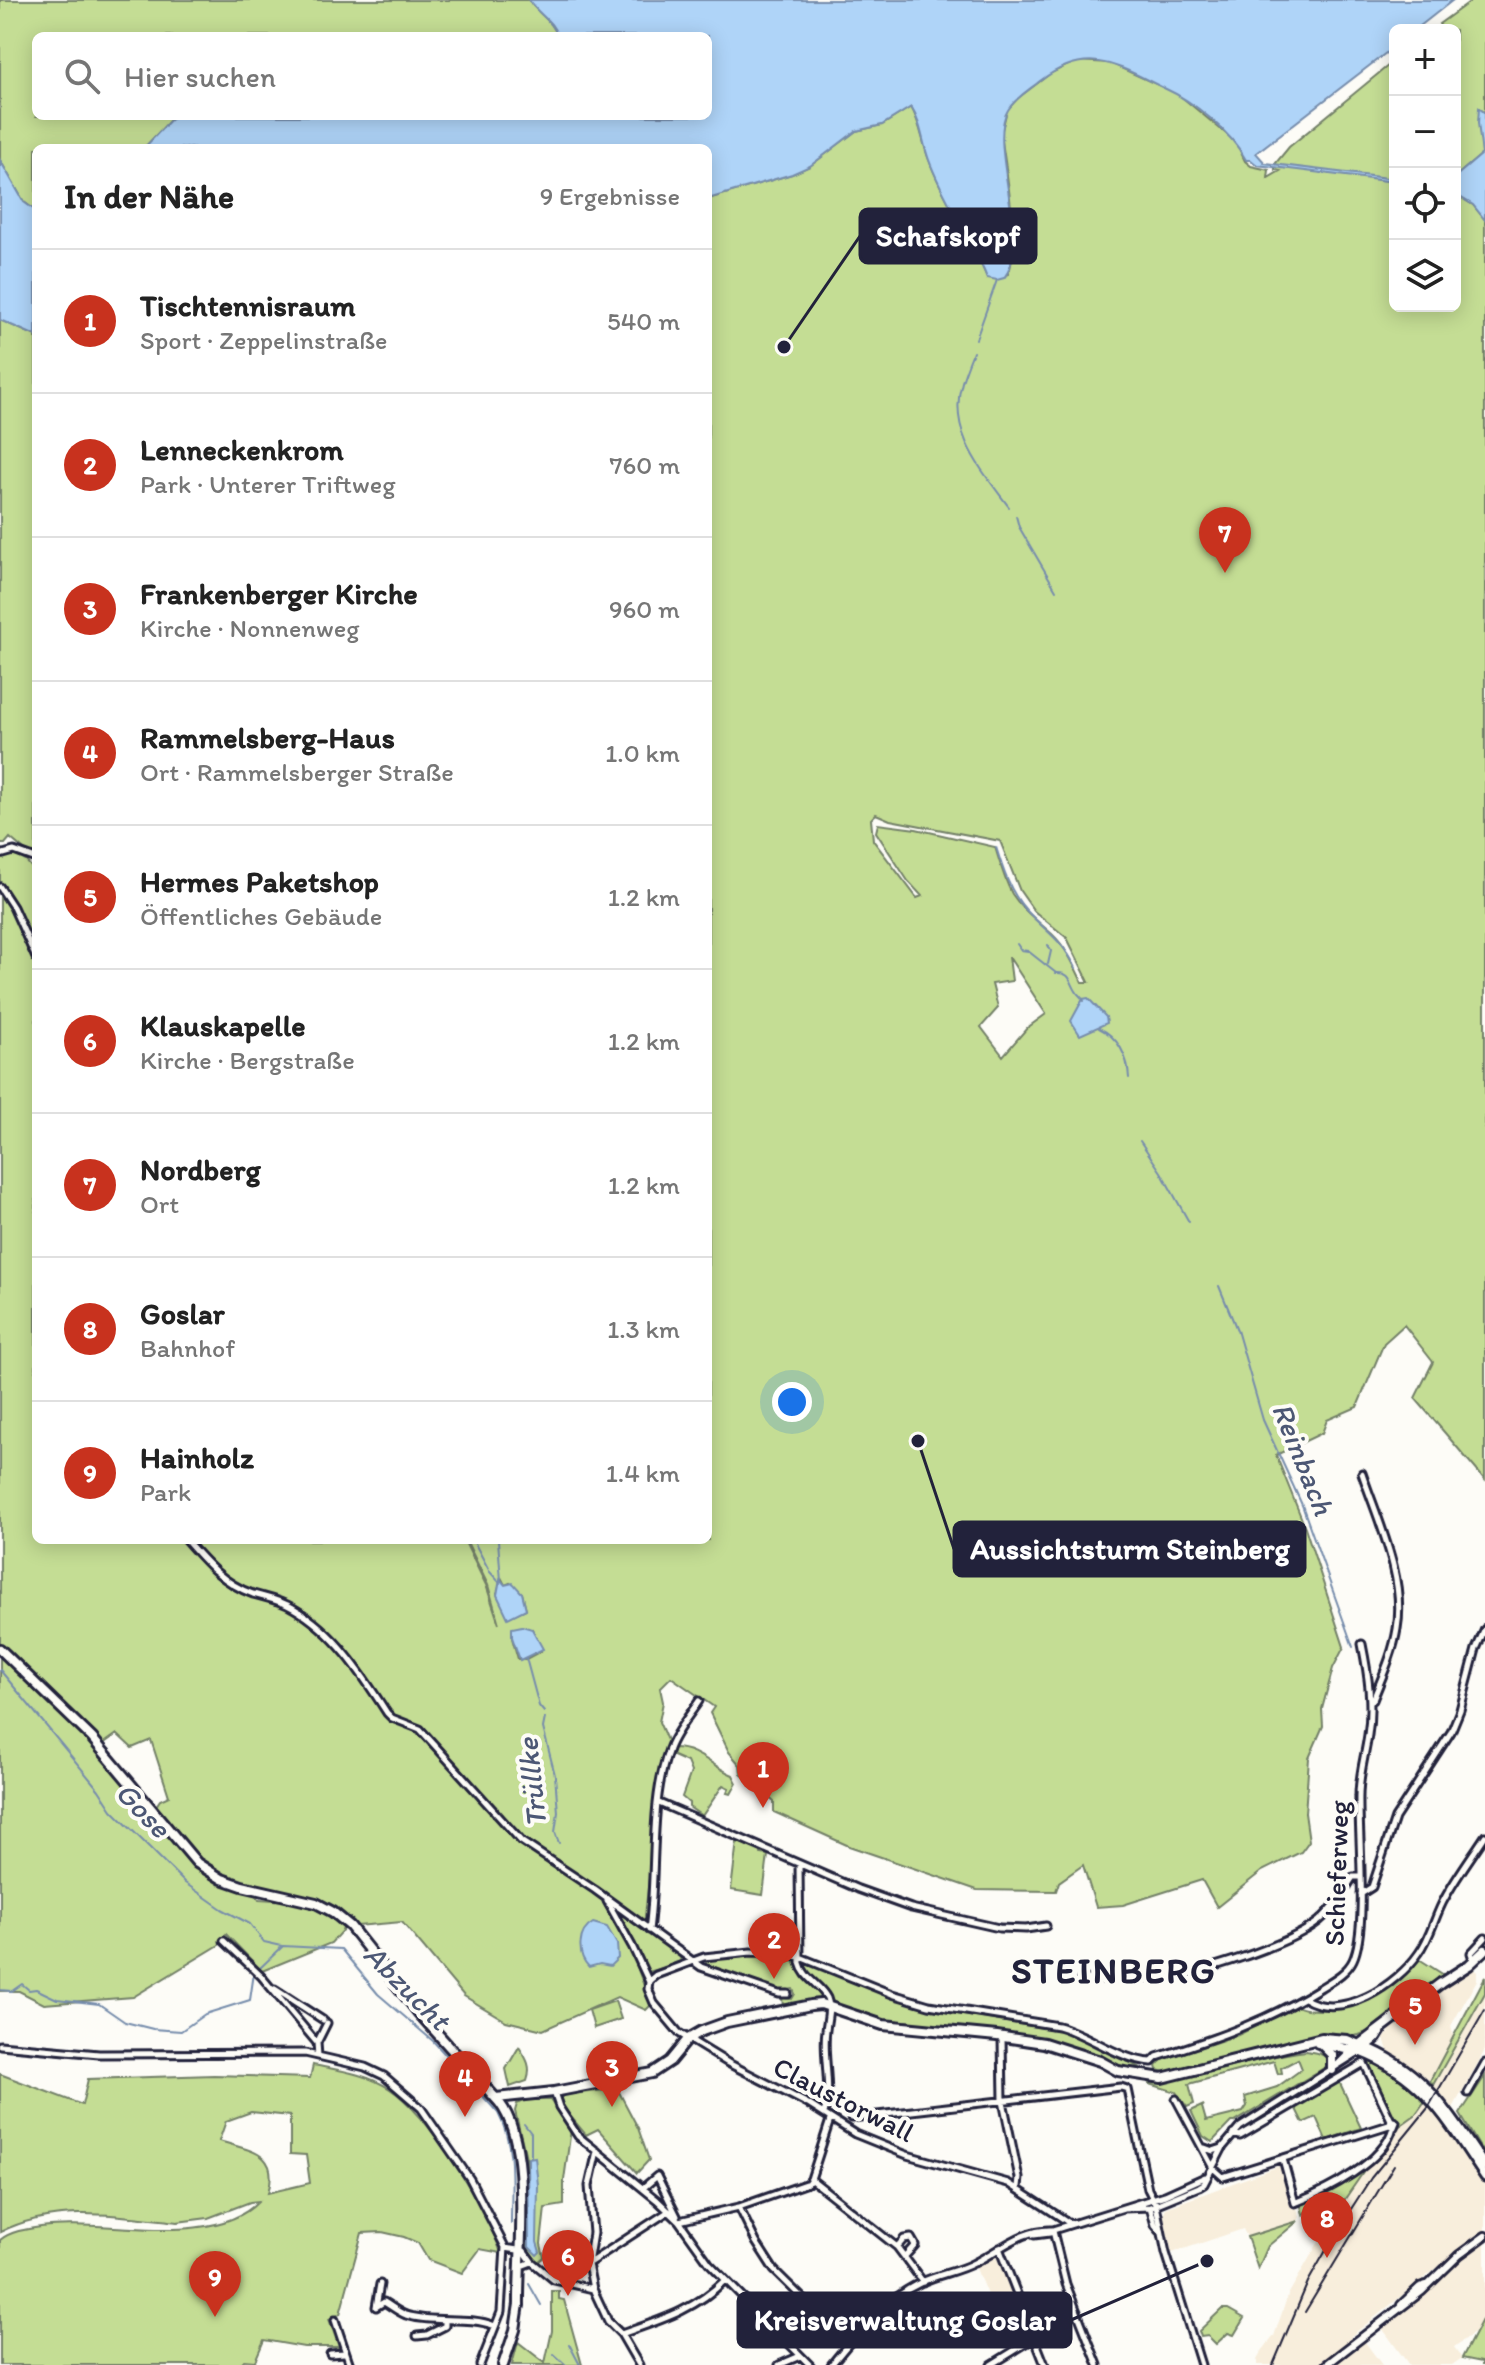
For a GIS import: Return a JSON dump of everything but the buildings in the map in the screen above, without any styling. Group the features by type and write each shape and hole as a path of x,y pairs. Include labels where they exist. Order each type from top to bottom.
{"main road":[{"path":"0,1649 92,1738 197,1863 232,1883 305,1900 339,1916 363,1939 418,2012 498,2100 510,2119 518,2147 522,2248 519,2306"},
{"path":"1359,2048 1464,1963 1485,1950"},
{"path":"498,2100 652,2073 670,2061 688,2039 727,2022 821,2004 883,2025 1058,2047 1127,2072 1150,2075 1176,2075 1310,2041 1339,2039 1405,2067 1426,2084 1485,2166"},
{"path":"1310,2041 1359,2048 1389,2064 1422,2089 1485,2177"},
{"path":"1321,2043 1332,2055 1332,2070"},
{"path":"510,2119 517,2097"},
{"path":"503,2365 515,2330 528,2264 522,2248"}],"street":[{"path":"0,855 14,851 32,858"},
{"path":"0,887 32,949"},
{"path":"1362,1473 1388,1551 1398,1600 1397,1629 1392,1649 1373,1700 1370,1700"},
{"path":"190,1544 223,1578 253,1594 294,1608 326,1633 357,1666 387,1713 420,1729 521,1841 701,1967 779,1994 788,1994"},
{"path":"1360,1894 1372,1887 1395,1818 1451,1732 1485,1629"},
{"name":"Schieferweg","path":"1152,2062 1157,2057 1257,2022 1304,1998 1343,1972 1353,1960 1358,1936 1360,1894 1359,1783 1368,1735 1370,1700 1362,1644"},
{"path":"649,1931 659,1803 670,1747 699,1701"},
{"path":"659,1803 874,1895 933,1915 999,1928 1046,1926"},
{"path":"1304,1998 1319,2006 1342,2006 1358,2001 1390,1981 1421,1952 1444,1899 1485,1836"},
{"path":"799,1864 801,1969 826,1997 828,2007 824,2057 827,2104 824,2113"},
{"path":"1081,1980 1161,1978 1188,1973 1243,1955 1308,1928 1330,1911 1353,1877 1360,1877"},
{"name":"Claustorwall","path":"604,1897 632,1946 649,1982 650,1995 661,2014 688,2039 824,2113 830,2120 896,2151 1018,2188 1071,2224"},
{"path":"1473,1959 1471,1953 1485,1938"},
{"path":"224,1941 261,1976 317,2043"},
{"path":"649,1982 656,1975 704,1957 751,1952 800,1957 892,1994 929,2005 1078,2032 1133,2059 1152,2062 1150,2075"},
{"path":"267,1984 325,2021 317,2043 318,2056"},
{"path":"1002,2038 1003,2101 1019,2178 1018,2188"},
{"path":"0,2045 99,2054 318,2056 365,2067 384,2076 410,2096 470,2179 505,2248 501,2312 480,2365"},
{"path":"1123,2208 1153,2206 1199,2187 1233,2134 1332,2070 1359,2048"},
{"path":"1233,2134 1240,2136 1364,2063 1391,2124 1386,2143 1358,2169 1333,2186 1295,2203 1283,2159"},
{"path":"1468,2093 1485,2063"},
{"path":"851,2118 1124,2087 1129,2093 1133,2126 1155,2225 1160,2232 1201,2365"},
{"path":"554,2092 559,2107 578,2136 669,2211 709,2263 810,2365"},
{"path":"1176,2099 1213,2168 1219,2175 1228,2177 1391,2124"},
{"path":"679,2221 773,2197 811,2179 830,2120"},
{"path":"1202,2147 1213,2151 1223,2147"},
{"path":"597,2151 589,2177 593,2233 588,2264 593,2289 608,2321 621,2334 639,2365"},
{"path":"643,2188 657,2176 679,2221"},
{"path":"831,2365 847,2342 887,2305 923,2282 972,2265 999,2248 1030,2235 1047,2234 1188,2187 1206,2177"},
{"path":"811,2179 897,2247 923,2282"},
{"path":"739,2207 774,2270 847,2342"},
{"path":"588,2264 669,2211"},
{"name":"Claustorwall","path":"1052,2213 1066,2284 1098,2365"},
{"path":"1326,2365 1485,2236"},
{"path":"897,2247 906,2238 913,2240 914,2247 905,2256"},
{"path":"505,2248 522,2248"},
{"path":"999,2248 1045,2365"},
{"path":"528,2264 554,2280 593,2289"},
{"path":"621,2334 694,2306 726,2280"},
{"path":"380,2284 376,2307 384,2302 404,2314 484,2322 495,2326"},
{"path":"335,2320 350,2365"},
{"path":"417,2336 439,2330 445,2326 445,2320"},
{"path":"991,2365 1033,2339"},
{"path":"330,2354 344,2353"},
{"path":"779,2365 800,2356"}],"shaded area":[{"path":"1473,1968 1477,1972 1477,1980 1451,2026 1454,2040 1430,2081 1388,2051 1384,2038 1397,2022"},
{"path":"1485,1993 1485,2050 1453,2108 1448,2128 1485,2180 1485,2230 1350,2337 1365,2342 1382,2365 1257,2365 1262,2351 1274,2336 1288,2295 1341,2203 1369,2164 1387,2146 1397,2128 1415,2115 1425,2101"},
{"path":"1282,2165 1300,2217 1298,2221 1247,2237 1243,2229 1172,2253 1163,2214 1166,2208"},
{"path":"1485,2242 1485,2314 1474,2333 1454,2347 1462,2358 1452,2365 1409,2365 1382,2328 1428,2293 1451,2268"},
{"path":"998,2253 1018,2308 996,2316 975,2266"}],"green space":[{"path":"0,0 529,0 555,32 32,32 32,120 170,120 148,144 32,144 32,208 24,202 0,160"},
{"path":"1472,0 1485,0 1485,113 1480,109 1482,154 1461,172 1461,24 1439,24"},
{"path":"1077,61 1110,63 1178,94 1236,142 1245,161 1251,166 1269,170 1268,178 1280,171 1275,170 1275,164 1289,147 1389,65 1389,312 1461,312 1461,198 1473,205 1485,220 1485,1480 1415,1398 1433,1362 1404,1325 1384,1343 1357,1407 1327,1420 1322,1433 1276,1455 1305,1527 1344,1647 1333,1668 1322,1709 1323,1726 1309,1758 1305,1813 1309,1841 1301,1852 1262,1871 1217,1907 1202,1880 1123,1905 1096,1907 1083,1865 1059,1882 1056,1891 977,1890 849,1846 774,1812 774,1802 741,1774 740,1765 729,1752 710,1713 714,1707 671,1677 660,1688 663,1702 659,1722 669,1745 658,1794 644,1925 598,1894 630,1948 651,2005 646,2010 617,1997 543,2030 506,2021 464,1996 402,1922 357,1926 317,1899 242,1881 200,1859 179,1838 156,1806 169,1796 151,1740 132,1748 117,1734 103,1744 0,1645 0,889 22,936 27,933 0,882 0,859 11,853 32,868 32,1544 466,1544 486,1585 499,1624 488,1585 468,1544 712,1544 712,198 810,166 856,131 882,125 911,107 935,175 987,278 1008,274 1012,262 1013,226 1001,134 1007,110 1051,73","holes":["876,814 890,820 1000,841 1020,891 1034,911 1067,938 1089,982 1082,982 1061,945 1012,894 995,847 916,829 878,824 876,832 908,881 922,896 917,898 873,840 871,819","1009,957 1046,1014 1027,1028 1003,1056 981,1027 998,1008 992,984 1012,981","502,1579 505,1585 510,1583 522,1593 526,1609 508,1617 497,1593","532,1629 541,1651 526,1659 518,1659 512,1638 514,1633"]},
{"path":"0,320 32,334 32,857 10,838 5,844 0,844"},
{"path":"0,1653 77,1726 125,1782 146,1813 195,1865 255,1892 259,1899 305,1905 325,1912 346,1926 331,1943 262,1971 226,1934 219,1945 133,1997 44,2004 19,1991 0,1991"},
{"path":"673,1748 697,1754 733,1775 737,1783 731,1794 727,1793 729,1788 723,1785 702,1816 689,1807 682,1797 691,1772 687,1762 671,1755"},
{"path":"737,1841 768,1855 763,1895 731,1890"},
{"path":"619,1910 680,1956 681,1963 648,1972 616,1913"},
{"path":"755,1954 796,1959 801,1972 826,2002 783,2006 782,1998 792,1999 795,1994 793,1989 780,1991 706,1963 709,1958"},
{"path":"1419,1959 1444,1975 1415,1993 1367,2032 1168,2073 1157,2070 1156,2066 1162,2060 1238,2035 1297,2006 1309,2010 1336,2009 1363,2001 1387,1987"},
{"path":"804,1960 910,2002 945,2012 1068,2032 1141,2068 1125,2067 1082,2052 879,2020 832,2004 802,1968"},
{"path":"1485,1977 1485,1993 1433,2085 1430,2081"},
{"path":"615,2001 621,2019 594,2028 589,2010"},
{"path":"519,2047 528,2063 527,2081 510,2087 506,2069"},
{"path":"1306,2051 1324,2056 1327,2066 1231,2122 1212,2142 1203,2136 1191,2111 1204,2105 1206,2121 1243,2112 1247,2106 1245,2097 1277,2087 1302,2069 1298,2059 1281,2068 1282,2073 1278,2074 1274,2061 1189,2084 1194,2104 1187,2107 1176,2092 1150,2084 1153,2081 1192,2077"},
{"path":"1367,2060 1406,2083 1425,2101 1415,2115 1397,2128"},
{"path":"313,2065 353,2073 390,2089 405,2102 438,2140 470,2188 501,2253 480,2249 462,2273 428,2260 418,2243 404,2237 382,2232 362,2233 340,2314 329,2319 339,2347 304,2347 264,2340 255,2361 244,2360 240,2365 0,2365 0,2240 4,2237 14,2232 66,2225 186,2228 239,2216 259,2201 208,2218 177,2222 109,2215 64,2215 21,2223 0,2232 0,2074 82,2105 88,2079 214,2075 310,2078","holes":["251,2112 290,2116 290,2154 306,2155 310,2183 268,2193 271,2179 266,2161 252,2151 219,2141 226,2121"]},
{"path":"1485,2076 1485,2156 1460,2114"},
{"path":"1338,2079 1361,2128 1326,2140 1316,2117 1303,2123 1294,2105"},
{"path":"614,2089 619,2092 638,2128 649,2160 637,2173 598,2129 586,2135 566,2111 560,2098"},
{"path":"527,2100 550,2100 571,2129 564,2205 545,2208 541,2244 544,2257 538,2262 528,2251 526,2158 515,2111 517,2104"},
{"path":"1369,2164 1338,2209 1323,2200 1316,2201 1303,2215 1300,2202"},
{"path":"1298,2221 1268,2246 1258,2269 1247,2237"},
{"path":"552,2291 559,2291 559,2299 564,2300 582,2365 512,2365 518,2342 545,2363 552,2331"},
{"path":"1222,2309 1244,2318 1234,2335 1228,2333 1216,2344 1208,2336 1201,2337 1199,2331"},
{"path":"1485,2314 1485,2365 1482,2365 1482,2362 1462,2358"}],"water":[{"path":"529,0 1453,0 1423,24 1389,24 1389,51 1256,153 1265,163 1389,178 1389,181 1257,165 1246,160 1221,128 1199,109 1131,72 1102,62 1088,61 1057,70 1014,102 1003,125 1002,145 1013,242 1011,262 1004,278 997,280 987,278 942,190 911,107 882,125 856,131 810,166 712,198 712,144 148,144 170,120 712,120 712,32 555,32"},
{"path":"1479,108 1485,113 1485,220 1473,205 1461,198 1461,172 1482,154"},
{"path":"0,160 24,202 32,208 32,334 0,320"},
{"path":"1088,998 1106,1017 1107,1023 1080,1035 1071,1021 1083,999"},
{"path":"500,1579 505,1585 513,1583 522,1593 526,1609 508,1618 497,1595"},
{"path":"522,1626 532,1629 543,1649 520,1660 512,1628"},
{"path":"593,1923 607,1927 617,1944 618,1958 610,1966 600,1964 589,1967 582,1956 580,1944 584,1932"},
{"path":"535,2157 537,2242 540,2252 537,2255 529,2247 528,2158"}],"waterway":[{"path":"976,339 997,280"},
{"path":"973,352 962,382 959,417 969,449 1009,507"},
{"path":"1016,516 1019,527 1056,590"},
{"path":"996,847 1016,896 1059,943 1076,968"},
{"name":"Reinbach","path":"1017,944 1021,950 1028,951 1056,973 1067,976 1084,1001"},
{"path":"1048,945 1051,951 1048,964"},
{"name":"Reinbach","path":"1099,1028 1121,1048 1129,1078"},
{"name":"Reinbach","path":"1140,1141 1189,1222"},
{"name":"Reinbach","path":"1219,1286 1237,1330 1263,1420 1302,1505 1353,1647"},
{"path":"475,1544 490,1572 500,1583"},
{"name":"Trüllke","path":"498,1544 501,1581"},
{"name":"Trüllke","path":"526,1658 539,1706 544,1712"},
{"name":"Gose","path":"0,1670 112,1810 185,1883 250,1924 264,1942 282,1946"},
{"name":"Trüllke","path":"545,1718 543,1728 555,1775 558,1812 555,1832 559,1843"},
{"name":"Abzucht","path":"259,1969 283,1946 341,1949 378,1994 433,2041 498,2113 504,2126 511,2167 511,2224"},
{"name":"Abzucht","path":"0,1990 12,1991 22,1984 29,1990 36,1989 57,1999 99,2004 125,2022 153,2029 181,2031 205,2014 250,2000 254,1973"},
{"path":"524,2124 531,2133 531,2157"},
{"name":"Abzucht","path":"529,2284 541,2305"},
{"path":"569,2344 580,2365"},
{"name":"Abzucht","path":"554,2354 566,2365"}],"railway":[{"path":"1273,2365 1308,2282 1340,2226 1371,2178 1428,2108 1485,2010"},
{"path":"1305,2312 1394,2165"}],"place":[{"name":"Schafskopf","path":"784,347"},
{"name":"Nordberg","path":"1225,573"},
{"name":"Aussichtsturm Steinberg","path":"918,1441"},
{"name":"Tischtennisraum","path":"763,1808"},
{"name":"Lenneckenkrom","path":"774,1979"},
{"name":"Hermes Paketshop","path":"1415,2045"},
{"name":"Frankenberger Kirche","path":"612,2107"},
{"name":"Rammelsberg-Haus","path":"465,2117"},
{"name":"Goslar","path":"1327,2258"},
{"name":"Kreisverwaltung Goslar","path":"1207,2261"},
{"name":"Klauskapelle","path":"568,2296"},
{"name":"Hainholz","path":"215,2317"}],"district":[{"name":"STEINBERG","path":"1114,1970"}]}
